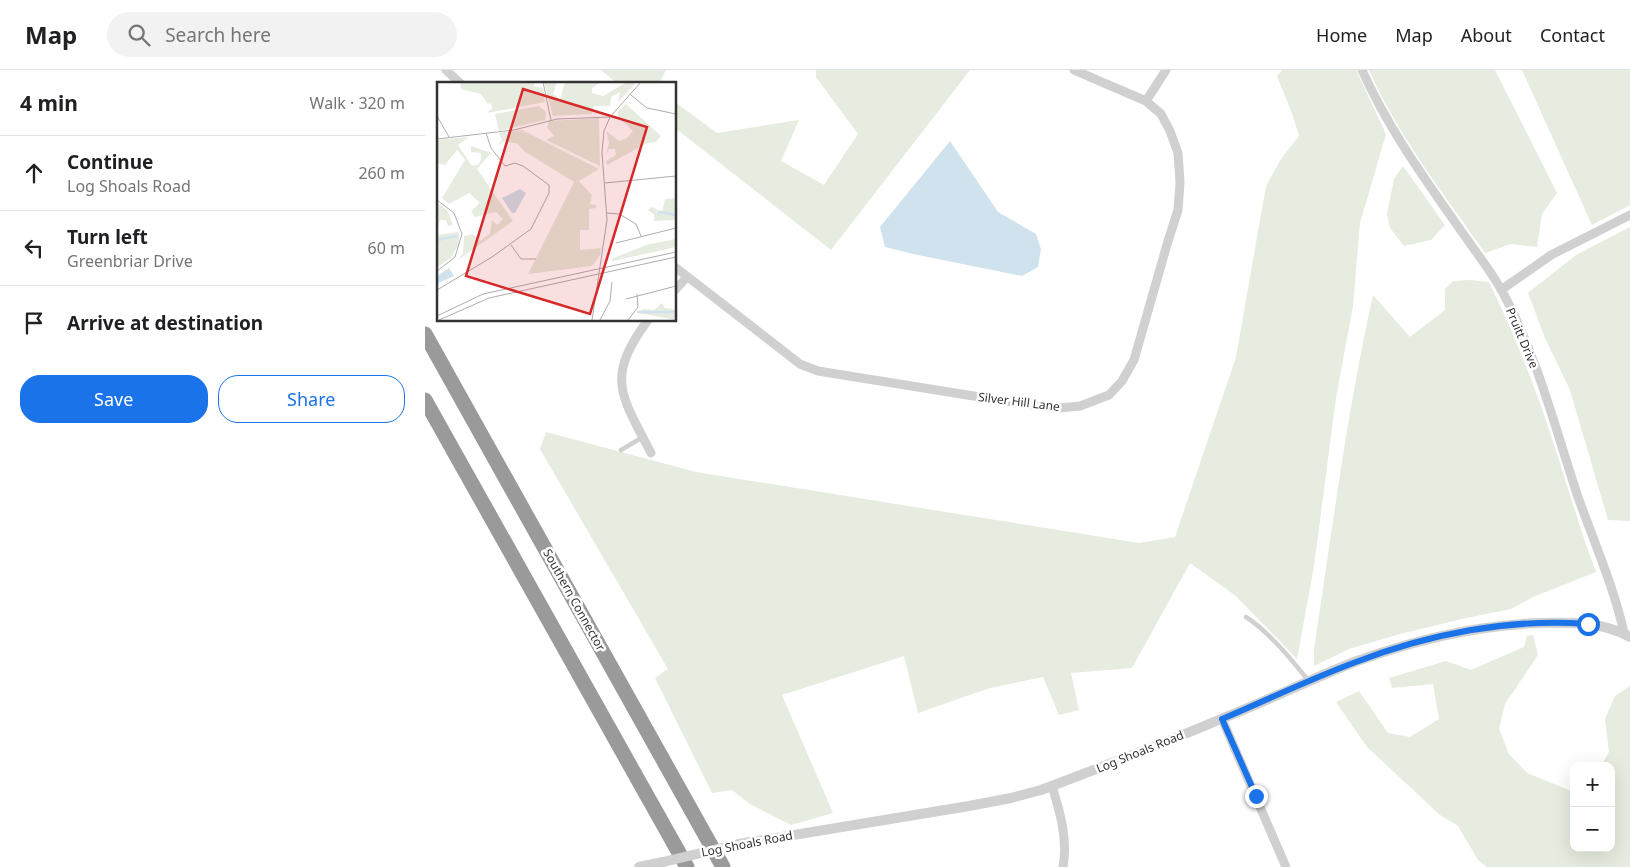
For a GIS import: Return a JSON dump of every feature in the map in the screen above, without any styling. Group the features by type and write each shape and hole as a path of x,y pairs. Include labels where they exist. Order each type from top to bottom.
{"highway":[{"name":"Southern Connector","path":"425,334 723,867"},
{"path":"425,400 687,867"}],"street":[{"path":"446,70 459,82"},
{"path":"1074,70 1146,101 1166,70"},
{"name":"Pruitt Drive","path":"1362,70 1389,124 1501,290 1517,322 1537,372 1627,635"},
{"name":"Silver Hill Lane","path":"676,268 800,364 818,371 1038,406 1060,408 1080,406 1094,402 1109,395 1122,381 1134,360 1178,210 1180,182 1178,153 1161,114 1146,101"},
{"path":"1501,290 1551,255 1630,216"},
{"path":"676,289 687,277"},
{"path":"647,321 633,340 623,362 621,381 625,404 651,453"},
{"name":"Log Shoals Road","path":"639,867 739,844 1011,798 1052,786 1222,719 1309,681 1401,646 1444,636 1529,623 1561,622 1588,624 1627,635"},
{"path":"1222,719 1286,867"},
{"path":"1052,786 1065,838 1063,867"}],"lane":[{"path":"621,450 643,437"},
{"path":"1246,617 1294,663 1309,681"}],"shaded area":[{"path":"601,70 666,70 660,82 616,82"},
{"path":"816,70 970,70 831,250 676,129 676,103 717,133 799,120 781,161 824,185 858,134 816,77"},
{"path":"1282,70 1356,70 1386,134 1360,223 1353,306 1336,398 1314,566 1297,659 1236,596 1190,563 1132,668 1071,673 1079,710 1059,715 1043,677 990,688 918,713 904,656 782,695 833,813 791,825 750,804 732,790 712,793 655,678 668,669 540,449 546,432 696,472 1139,543 1175,537 1236,357 1266,186 1281,159 1299,136 1277,76"},
{"path":"1369,70 1495,70 1557,193 1542,214 1537,247 1511,244 1485,253 1408,141"},
{"path":"1522,70 1630,70 1630,205 1592,225"},
{"path":"1403,166 1445,225 1431,240 1404,246 1390,228 1387,214 1394,179"},
{"path":"1630,227 1630,521 1608,520 1570,390 1545,338 1528,293 1576,255"},
{"path":"1453,281 1489,282 1508,322 1540,403 1596,572 1533,597 1511,609 1400,634 1349,649 1314,666 1314,649 1355,383 1373,295 1410,337 1445,310 1445,289"},
{"path":"1533,635 1538,655 1505,704 1499,729 1509,754 1527,773 1570,790 1570,852 1615,852 1615,762 1603,762 1609,752 1605,719 1615,696 1630,686 1630,867 1487,867 1478,860 1458,826 1440,815 1367,747 1336,702 1359,691 1388,733 1410,737 1439,719 1433,684 1392,688 1389,678 1446,661 1471,670 1524,647 1527,636"}],"water":[{"path":"950,141 998,212 1036,234 1041,249 1038,267 1022,276 885,247 880,227"}],"route":[{"path":"1256,796 1222,719 1325,675 1401,646 1444,636 1503,626 1561,622 1588,624"}]}
